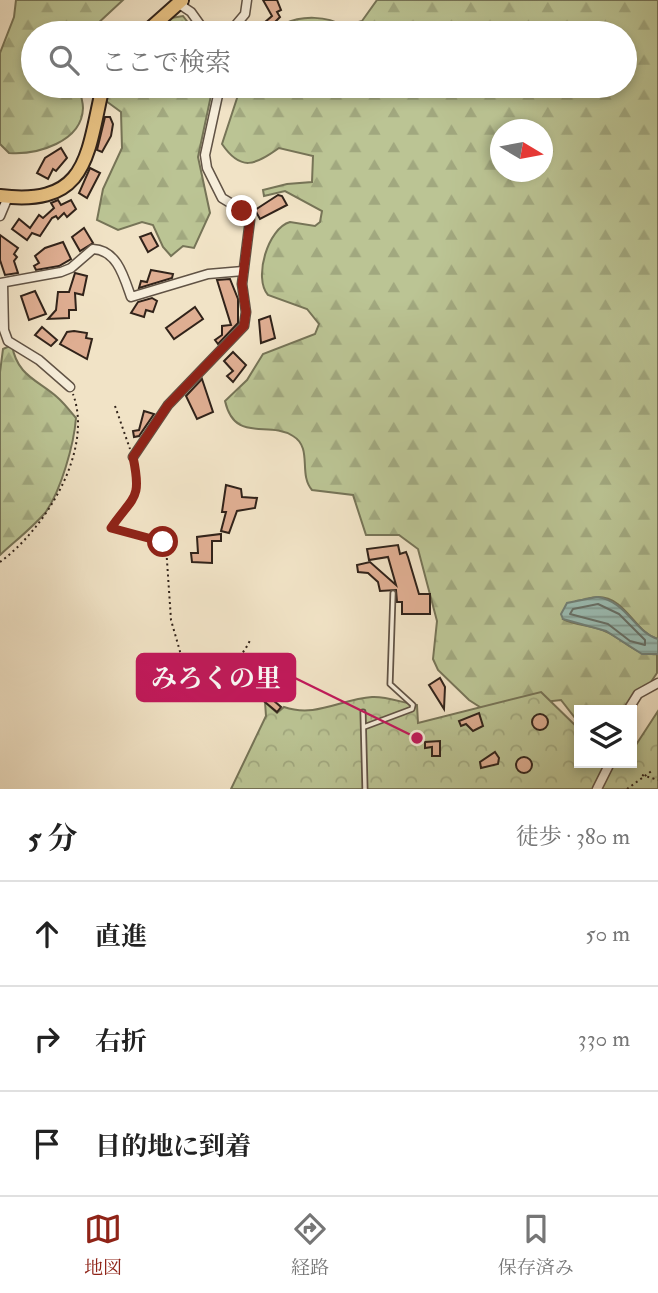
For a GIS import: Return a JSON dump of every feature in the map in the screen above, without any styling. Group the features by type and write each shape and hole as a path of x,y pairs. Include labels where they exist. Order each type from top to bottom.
{"main road":[{"path":"159,21 183,0"},
{"path":"4,196 50,195 75,178 88,155 100,98"}],"street":[{"path":"183,0 183,6 197,21"},
{"path":"239,21 245,14 247,0"},
{"path":"133,457 168,405 244,326 246,312 243,271 250,220 215,188 205,155 217,98"},
{"path":"0,216 4,196"},
{"path":"70,387 45,365 8,341 4,330 1,284 71,268 93,249 104,249 110,254 118,265 131,297 208,274 243,271"},
{"path":"631,705 638,694 658,683"},
{"path":"597,789 608,768"}],"lane":[{"path":"364,727 412,709 413,705 390,684 393,593"},
{"path":"363,712 365,789"}],"path":[{"path":"0,562 19,546 52,503 72,462 78,425 75,397 70,387"},
{"path":"115,406 133,457 138,483 134,502 111,528 163,542 166,546 171,620 183,662 200,673 220,669 237,662 251,638"},
{"path":"627,789 642,775 653,770"},
{"path":"642,775 658,780"}],"green space":[{"path":"16,0 123,0 100,21 21,21 21,98 81,98 83,105 81,120 67,138 32,152 9,153 0,144 0,53 14,17"},
{"path":"377,0 658,0 658,639 643,630 623,609 608,599 596,597 576,601 563,619 602,630 642,653 657,654 657,673 635,705 574,705 574,717 561,700 483,709 469,700 438,670 433,659 437,621 418,549 399,535 366,535 353,495 312,490 308,484 304,454 299,441 283,432 244,427 230,414 225,401 247,380 263,354 315,334 319,324 307,309 268,295 262,277 269,243 282,226 290,222 315,226 320,222 322,211 285,191 264,196 263,190 312,182 313,156 279,148 249,163 236,159 222,144 237,98 637,98 637,21 362,21"},
{"path":"183,16 187,21 163,21"},
{"path":"322,19 330,21 293,21"},
{"path":"107,98 210,98 198,157 210,213 194,248 183,246 171,256 163,247 153,225 142,222 118,230 97,220 103,189 122,148 121,112 106,101"},
{"path":"12,345 23,371 65,404 76,418 66,467 51,504 40,519 0,555 0,372 3,349"},
{"path":"541,692 574,724 574,768 637,768 637,743 658,711 658,789 231,789 266,716 265,702 277,713 284,707 296,710 318,709 361,698 383,698 417,705 418,723"}],"water":[{"path":"597,597 616,604 643,630 658,639 658,654 642,654 606,631 563,619 561,614 567,603"}],"building":[{"path":"263,0 277,0 281,10 277,12 280,17 276,21 266,21 272,16"},
{"path":"105,117 110,117 113,124 111,136 102,152 97,150"},
{"path":"61,148 67,158 56,171 53,169 48,179 37,173 45,158"},
{"path":"90,168 100,173 87,198 79,193"},
{"path":"278,195 282,196 287,205 260,219 255,210"},
{"path":"58,200 61,205 71,200 76,209 67,217 64,213 58,219 56,216 52,218 40,236 32,233 27,240 12,229 19,219 30,228 39,215 43,218 54,208 51,203"},
{"path":"84,228 93,243 80,251 72,237"},
{"path":"151,233 158,246 148,252 140,237"},
{"path":"0,235 18,248 14,261 18,273 5,275 0,260"},
{"path":"63,242 71,259 59,266 36,270 34,266 39,263 35,256 45,248"},
{"path":"151,270 173,274 172,278 139,288 141,281 147,282"},
{"path":"75,273 87,276 83,295 75,293 76,310 69,310 69,318 48,319 56,310 58,292 69,292"},
{"path":"230,279 238,299 238,323 218,344 215,340 222,335 222,326 231,325 217,280"},
{"path":"35,291 46,314 29,320 21,296"},
{"path":"152,298 157,301 153,312 146,310 144,317 131,313 138,302"},
{"path":"195,307 203,319 174,339 166,328"},
{"path":"270,316 275,338 261,343 259,320"},
{"path":"42,327 57,340 51,346 35,335"},
{"path":"67,332 87,333 86,338 92,339 87,359 60,344"},
{"path":"233,352 246,365 233,382 227,376 233,371 224,361"},
{"path":"202,379 213,412 197,419 186,396"},
{"path":"144,411 154,414 139,436 134,437 133,431 139,430"},
{"path":"226,485 241,489 242,497 257,498 255,508 237,511 229,533 221,531 226,512 222,512"},
{"path":"221,534 221,541 212,541 212,563 192,562 191,553 198,553 197,537"},
{"path":"398,545 400,554 406,552 419,594 430,594 430,614 402,614 402,602 397,602 396,590 380,591 378,582 368,573 358,572 357,565 370,562 396,585 388,557 369,560 367,549"},
{"path":"440,678 445,687 444,709 429,685"},
{"path":"259,688 281,707 277,712 254,693"},
{"path":"479,713 483,726 473,731 466,724 461,726 459,721"},
{"path":"540,714 548,722 540,730 532,722"},
{"path":"440,741 440,756 432,756 432,747 425,748 425,742"},
{"path":"495,752 499,758 498,764 481,768 480,762"},
{"path":"524,757 530,759 530,771 524,773 518,771 516,765 518,759"}],"place":[{"name":"みろくの里","path":"417,738"}],"route":[{"path":"163,542 111,528 134,502 138,483 133,457 159,415 244,326 246,312 242,284 250,220 242,211"}]}
